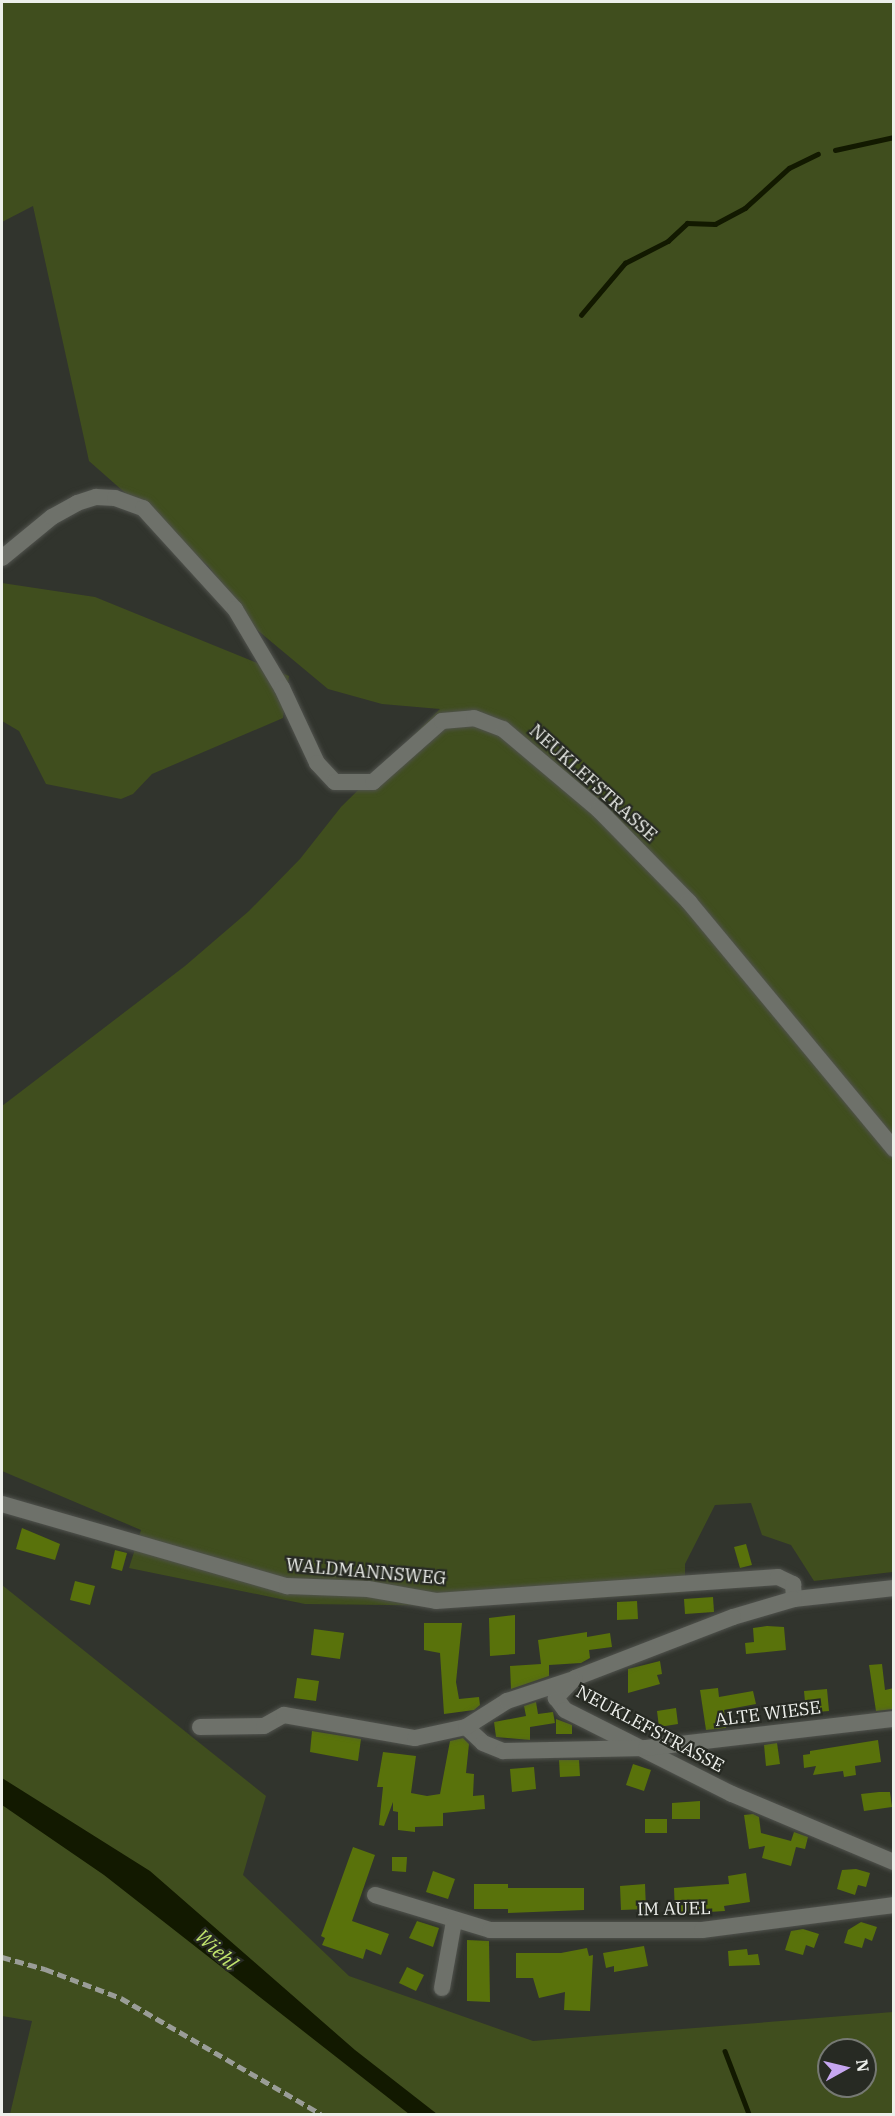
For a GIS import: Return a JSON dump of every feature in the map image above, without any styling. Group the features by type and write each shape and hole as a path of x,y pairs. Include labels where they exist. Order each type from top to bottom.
{"street":[{"name":"NEUKLEFSTRASSE","path":"2,558 52,517 77,503 96,497 115,498 143,508 235,609 282,688 317,763 335,782 373,782 442,721 474,718 503,729 599,810 689,902 839,1088 894,1149"},
{"name":"WALDMANNSWEG","path":"2,1504 287,1586 368,1589 436,1601 778,1576 793,1584 794,1599"},
{"name":"NEUKLEFSTRASSE","path":"894,1588 794,1599 733,1617 575,1678 556,1698 565,1710 646,1748 732,1794 894,1862"},
{"path":"200,1727 264,1726 284,1715 415,1738 466,1727 507,1701 575,1678"},
{"name":"ALTE WIESE","path":"466,1727 483,1743 503,1751 646,1748 894,1719"},
{"name":"IM AUEL","path":"375,1895 454,1921 490,1930 702,1930 894,1905"},
{"path":"442,1988 454,1921"}],"green space":[{"path":"2,2 893,2 893,1572 814,1581 791,1545 762,1535 751,1503 715,1505 685,1564 685,1592 472,1606 305,1604 129,1568 141,1530 2,1471 2,1106 185,966 249,911 300,859 341,807 440,709 382,704 328,689 256,629 208,566 89,461 33,206 2,222"},
{"path":"2,583 95,597 289,676 283,718 152,774 133,794 121,799 46,784 19,731 2,721"},
{"path":"2,1585 266,1796 243,1875 349,1976 533,2041 893,2012 893,2114 10,2114 32,2021 2,2016"}],"water":[{"name":"Wiehl","path":"2,1778 150,1871 355,2050 437,2114 409,2114 104,1875 2,1805"}],"building":[{"path":"22,1528 60,1544 55,1560 16,1549"},
{"path":"746,1544 752,1565 740,1568 734,1547"},
{"path":"115,1550 127,1553 122,1571 111,1568"},
{"path":"75,1581 95,1586 90,1605 70,1600"},
{"path":"713,1597 714,1612 685,1614 684,1599"},
{"path":"637,1601 638,1619 617,1620 617,1602"},
{"path":"515,1615 515,1654 490,1656 489,1618"},
{"path":"424,1623 462,1623 456,1682 459,1699 479,1697 480,1705 474,1710 444,1714 440,1653 424,1650"},
{"path":"784,1627 786,1650 746,1654 745,1643 754,1642 753,1628"},
{"path":"314,1629 344,1633 340,1659 311,1655"},
{"path":"587,1632 587,1637 610,1633 612,1647 589,1650 590,1658 581,1663 549,1665 549,1676 511,1689 510,1666 541,1664 538,1640"},
{"path":"660,1661 662,1674 657,1675 660,1684 628,1693 628,1669"},
{"path":"882,1664 885,1690 894,1688 894,1709 876,1711 869,1665"},
{"path":"297,1678 319,1681 316,1701 294,1698"},
{"path":"718,1688 719,1697 753,1691 756,1704 724,1710 726,1728 706,1730 700,1690"},
{"path":"827,1689 829,1711 806,1713 804,1691"},
{"path":"536,1702 538,1714 553,1712 555,1723 530,1727 530,1740 496,1737 494,1722 526,1716 524,1706"},
{"path":"676,1708 678,1724 659,1727 657,1711"},
{"path":"556,1719 572,1725 572,1734 556,1734"},
{"path":"312,1731 361,1739 358,1761 310,1752"},
{"path":"463,1738 469,1744 466,1773 474,1774 473,1796 484,1795 485,1809 443,1813 443,1826 415,1827 415,1832 398,1830 398,1812 393,1811 393,1802 384,1826 379,1825 383,1787 377,1787 383,1752 416,1756 411,1793 427,1796 440,1794 450,1741"},
{"path":"878,1740 881,1762 855,1766 856,1775 844,1777 843,1771 813,1775 816,1766 804,1768 803,1755 810,1754 810,1751"},
{"path":"777,1743 780,1764 766,1766 764,1745"},
{"path":"559,1760 579,1760 580,1776 560,1777"},
{"path":"633,1764 651,1770 644,1791 626,1785"},
{"path":"534,1767 536,1789 512,1792 510,1769"},
{"path":"890,1792 892,1807 864,1811 861,1794"},
{"path":"700,1801 700,1819 672,1819 672,1803"},
{"path":"753,1814 759,1817 761,1833 791,1841 794,1832 808,1837 805,1849 796,1847 791,1866 762,1858 765,1846 749,1849 744,1815"},
{"path":"645,1819 667,1819 667,1833 645,1833"},
{"path":"353,1847 375,1855 352,1921 389,1934 381,1955 366,1949 363,1959 322,1945 325,1938 321,1936"},
{"path":"392,1857 407,1857 406,1872 392,1871"},
{"path":"856,1869 870,1873 866,1887 858,1885 855,1895 837,1889 842,1870"},
{"path":"433,1871 455,1879 448,1899 426,1892"},
{"path":"746,1873 750,1902 724,1906 725,1911 675,1914 674,1888 729,1884 728,1876"},
{"path":"474,1884 508,1884 508,1888 584,1888 584,1910 508,1913 508,1909 474,1909"},
{"path":"645,1884 646,1909 621,1910 620,1886"},
{"path":"417,1921 439,1928 433,1947 409,1938"},
{"path":"861,1922 877,1927 872,1941 865,1938 862,1948 844,1943 848,1930"},
{"path":"803,1929 819,1934 814,1948 806,1945 803,1955 785,1950 791,1931"},
{"path":"467,1940 489,1941 490,2002 467,2001"},
{"path":"644,1946 648,1966 614,1972 614,1966 606,1968 603,1953"},
{"path":"587,1948 589,1956 593,1955 590,2011 564,2010 565,1992 539,1998 533,1978 516,1978 516,1953 561,1953"},
{"path":"747,1949 748,1955 758,1954 760,1965 729,1966 728,1951"},
{"path":"407,1967 424,1975 416,1991 399,1983"}],"waterway":[{"path":"835,150 894,137"},
{"path":"581,315 625,263 668,241 687,223 715,224 745,208 789,168 818,154"},
{"path":"725,2051 749,2114"}],"railway":[{"path":"2,1957 45,1969 121,1998 321,2114"}]}
